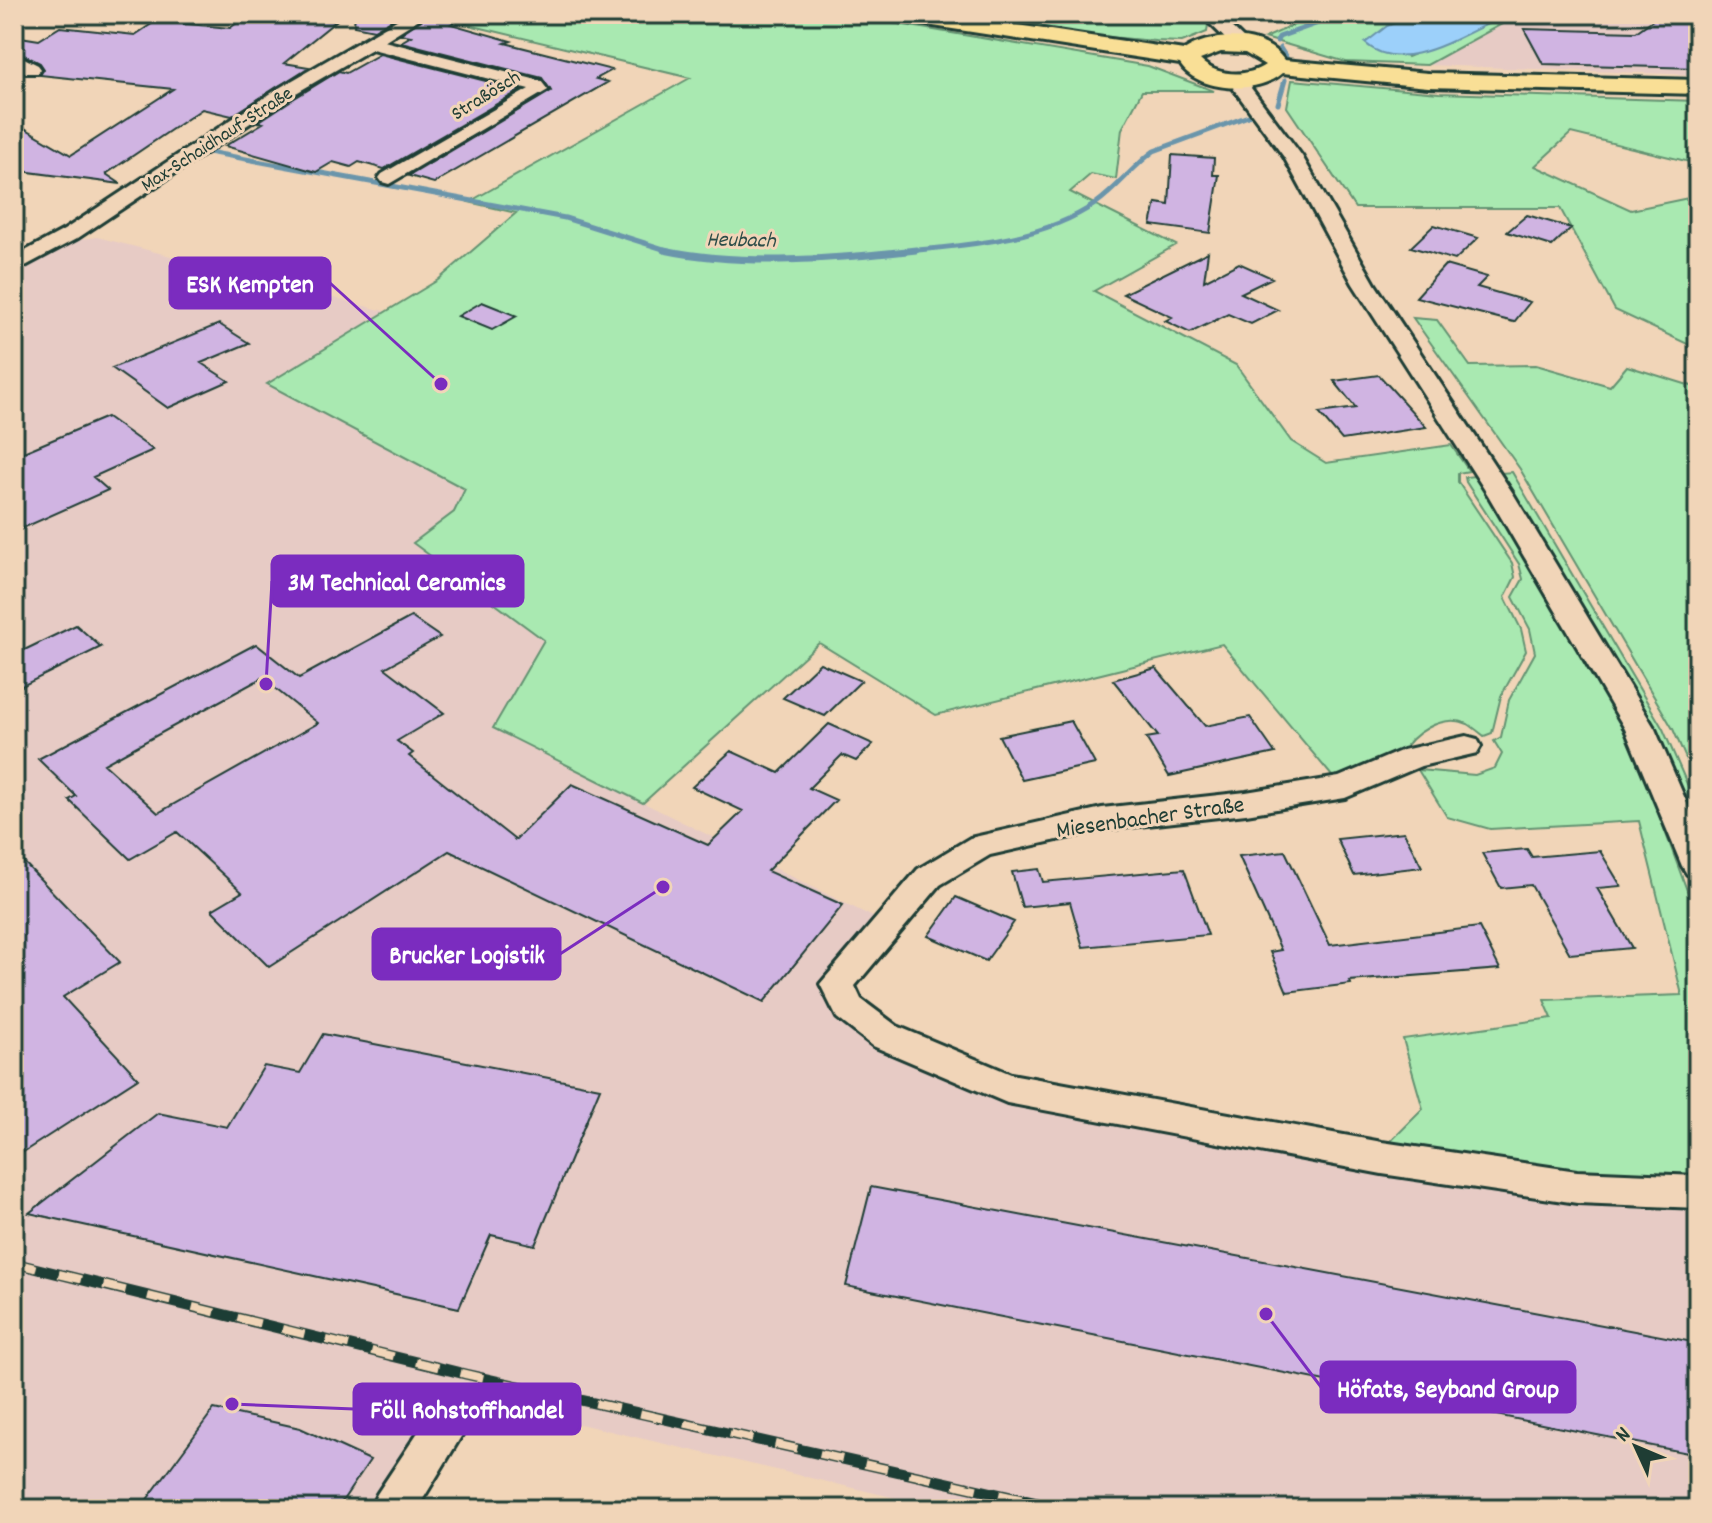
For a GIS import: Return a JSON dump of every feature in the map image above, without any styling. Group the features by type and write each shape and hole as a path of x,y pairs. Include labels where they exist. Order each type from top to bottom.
{"main road":[{"path":"901,14 1188,58 1200,49 1218,45 1243,46 1274,58 1277,66"},
{"path":"1188,58 1190,65 1203,73 1246,79 1267,75 1277,66 1428,80 1698,87"}],"street":[{"name":"Max-Schaidhauf-Straße","path":"18,261 71,234 285,92 419,14"},
{"path":"1208,14 1243,46"},
{"name":"Straßösch","path":"370,43 535,85 539,90 389,178"},
{"path":"14,58 32,69"},
{"path":"1246,79 1242,88 1293,156 1364,284 1501,495 1640,729 1698,866"},
{"name":"Miesenbacher Straße","path":"1466,746 1414,757 1345,787 1246,803 1102,819 981,846 929,877 837,984 849,1008 885,1036 1007,1088 1382,1158 1577,1187 1698,1192"},
{"path":"392,1509 447,1425"}],"shaded area":[{"path":"1520,14 1646,17 1651,14 1698,14 1698,75 1427,65"},
{"path":"97,237 388,312 267,384 466,489 454,512 413,543 544,639 493,728 875,918 821,982 842,1020 1003,1099 1698,1205 1698,1509 943,1509 456,1395 381,1509 14,1509 14,251 56,250 69,241"}],"green space":[{"path":"482,14 839,14 1148,66 1214,91 1142,91 1122,129 1116,179 1091,174 1070,192 1176,245 1094,291 1236,365 1291,441 1326,463 1451,445 1469,471 1458,473 1458,482 1512,563 1515,577 1505,597 1521,629 1526,651 1501,696 1492,733 1484,736 1458,721 1438,723 1420,733 1401,755 1337,782 1222,644 936,715 819,643 643,803 493,728 544,640 413,543 454,512 465,489 267,384 438,280 516,213 469,202 690,78 465,24"},
{"path":"958,14 1202,14 1208,24 1207,32 1182,42 1155,41 1097,36"},
{"path":"1318,14 1415,14 1387,26 1407,57 1497,20 1494,14 1520,14 1427,65 1346,62 1265,38"},
{"path":"1292,80 1439,93 1698,101 1698,164 1571,133 1535,166 1631,210 1698,196 1698,349 1615,310 1560,208 1355,208 1287,107"},
{"path":"1413,318 1437,320 1470,366 1536,365 1610,386 1627,366 1698,388 1698,786 1673,729 1520,469"},
{"path":"1512,472 1663,729 1698,809 1698,840 1560,573 1500,473"},
{"path":"1474,476 1539,577 1627,729 1698,920 1698,1183 1584,1176 1386,1146 1423,1109 1403,1039 1552,1018 1544,1000 1682,995 1639,821 1490,829 1447,817 1418,770 1475,775 1495,768 1502,754 1494,741 1501,737 1509,700 1535,653 1530,629 1513,597 1523,579 1519,564 1466,482 1465,477"}],"water":[{"path":"1415,14 1494,14 1498,19 1449,43 1413,54 1396,56 1380,52 1365,43 1387,26"}],"building":[{"path":"249,14 336,21 284,63 309,67 232,116 202,109 106,174 121,184 14,170 14,122 71,155 173,89 40,75 44,69 40,63 14,50 14,36 39,40 60,27 135,35 156,21 230,28"},
{"path":"355,14 401,14 374,30 354,26"},
{"path":"430,14 467,14 451,24 511,41 505,43 612,70 596,79 608,82 434,183 409,176 551,91 542,78 401,42 411,36 400,34"},
{"path":"1661,14 1698,14 1698,68 1543,64 1524,29 1636,32"},
{"path":"380,54 521,90 384,169 359,162 351,167 333,162 316,172 225,146 339,71 346,73"},
{"path":"1172,155 1214,158 1213,175 1219,175 1210,233 1151,225 1156,203 1169,205"},
{"path":"1527,215 1571,228 1552,246 1507,232"},
{"path":"1434,225 1478,238 1455,260 1411,247"},
{"path":"1208,252 1204,281 1239,263 1272,278 1241,293 1278,310 1251,324 1228,314 1190,333 1165,321 1172,317 1123,294"},
{"path":"1445,265 1487,277 1477,287 1530,302 1514,322 1416,297"},
{"path":"482,302 517,316 492,330 458,316"},
{"path":"219,324 249,343 201,363 229,381 168,408 112,368"},
{"path":"1379,375 1426,427 1342,440 1319,413 1356,408 1334,381"},
{"path":"107,417 153,450 93,477 108,490 14,532 14,456"},
{"path":"411,617 440,637 385,668 444,713 397,741 413,753 409,756 515,840 572,784 708,845 743,811 692,787 731,751 779,773 829,724 873,744 856,761 842,755 809,788 836,800 767,871 843,905 764,1002 449,851 269,967 212,910 242,892 177,832 130,859 69,800 76,796 38,759 256,644 299,678","holes":["262,678 318,723 158,813 104,764"]},
{"path":"76,625 101,647 14,690 14,655"},
{"path":"820,663 861,681 825,716 783,698"},
{"path":"1156,668 1205,726 1250,717 1275,753 1169,776 1146,738 1158,736 1113,680"},
{"path":"1071,721 1095,764 1022,780 999,736"},
{"path":"1404,832 1422,867 1354,875 1337,839"},
{"path":"1527,849 1532,857 1600,851 1621,886 1597,888 1632,948 1570,954 1531,885 1501,888 1482,853"},
{"path":"1285,851 1330,945 1479,927 1500,969 1350,981 1351,984 1287,992 1270,952 1281,950 1239,856"},
{"path":"14,852 120,962 63,997 138,1078 14,1158"},
{"path":"1039,869 1043,882 1184,869 1208,935 1083,947 1070,902 1022,907 1012,872"},
{"path":"956,897 1014,922 986,961 928,936"},
{"path":"323,1034 600,1088 535,1245 491,1235 459,1308 29,1213 158,1113 227,1127 264,1066 300,1073"},
{"path":"871,1187 1693,1342 1698,1382 1698,1455 846,1286"},
{"path":"214,1409 300,1428 370,1460 337,1509 140,1509"}],"waterway":[{"name":"Heubach","path":"1277,41 1279,37 1344,14"},
{"name":"Heubach","path":"1280,48 1287,59"},
{"name":"Heubach","path":"1278,104 1285,80"},
{"name":"Heubach","path":"899,252 1000,240 1050,227 1095,204 1154,151 1251,115"},
{"name":"Heubach","path":"208,152 565,218 670,251"},
{"name":"Heubach","path":"664,250 670,251"},
{"name":"Heubach","path":"670,251 726,258 790,260 916,250"}],"railway":[{"path":"14,1263 465,1374 1064,1509"}],"place":[{"name":"ESK Kempten","path":"441,384"},
{"name":"3M Technical Ceramics","path":"266,684"},
{"name":"Brucker Logistik","path":"663,887"},
{"name":"Höfats, Seyband Group","path":"1266,1314"},
{"name":"Föll Rohstoffhandel","path":"232,1404"}]}
